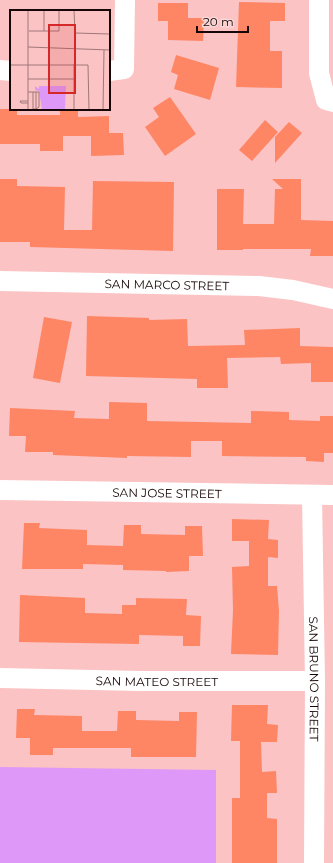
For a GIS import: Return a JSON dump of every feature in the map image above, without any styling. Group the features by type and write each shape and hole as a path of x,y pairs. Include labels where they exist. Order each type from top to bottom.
{"street":[{"path":"117,70 125,0"},
{"path":"319,0 319,73 330,101"},
{"path":"0,70 10,71"},
{"name":"SAN MARCO STREET","path":"0,281 259,286 293,290 333,299"},
{"name":"SAN JOSE STREET","path":"0,490 333,495"},
{"name":"SAN BRUNO STREET","path":"312,495 315,681 314,863"},
{"name":"SAN MATEO STREET","path":"0,678 141,681 315,681"}],"shaded area":[{"path":"0,767 216,770 216,863 0,863"}],"building":[{"path":"239,2 285,3 285,21 270,21 270,51 282,51 282,88 236,87"},
{"path":"158,3 188,3 188,18 204,18 203,41 168,40 168,21 158,21"},
{"path":"176,55 219,68 210,100 174,89 178,75 171,72"},
{"path":"170,97 196,134 165,156 145,127 159,117 153,108"},
{"path":"0,109 17,110 17,115 60,115 60,110 78,110 78,117 109,116 109,133 123,133 124,155 91,156 91,136 63,136 63,151 40,151 40,144 0,144"},
{"path":"265,120 278,132 252,161 239,150"},
{"path":"289,122 302,133 275,163 275,137"},
{"path":"0,179 17,179 17,186 65,187 64,230 92,230 93,181 174,182 173,251 30,247 30,242 0,242"},
{"path":"272,179 301,179 301,220 333,221 333,256 310,256 311,249 217,250 217,189 244,189 243,224 274,224 275,189 283,189"},
{"path":"87,316 149,318 149,320 187,319 188,346 245,345 244,330 300,328 300,346 333,347 333,382 311,382 311,363 281,364 280,357 227,358 228,388 197,388 197,379 86,376"},
{"path":"44,317 72,322 60,383 33,378"},
{"path":"109,402 147,403 147,421 251,423 251,411 289,412 289,420 320,421 320,416 333,416 333,453 324,453 324,462 306,461 306,457 222,456 222,441 191,441 191,457 127,456 127,458 53,455 53,452 25,452 26,436 9,436 10,408 75,411 74,418 109,419"},
{"path":"232,519 269,520 268,539 278,540 278,558 268,557 268,586 277,586 279,611 278,655 231,654 233,610 232,567 249,566 249,541 232,541"},
{"path":"24,523 40,523 39,528 87,530 87,545 123,546 124,525 141,525 141,534 185,535 185,526 202,526 203,556 189,556 189,571 166,572 123,570 123,565 83,564 83,569 22,569"},
{"path":"20,595 85,598 85,613 122,614 122,605 136,605 136,598 187,599 186,615 201,616 200,646 183,646 183,636 139,635 139,644 19,642"},
{"path":"232,705 268,705 267,724 278,725 277,742 261,742 262,772 276,771 277,793 267,793 267,818 277,819 277,863 232,863 232,798 240,798 240,741 231,741"},
{"path":"17,709 35,709 34,715 82,716 82,731 117,731 118,711 136,711 136,720 179,721 179,712 197,712 196,757 131,757 131,748 53,748 53,755 30,755 30,738 16,738"}]}
